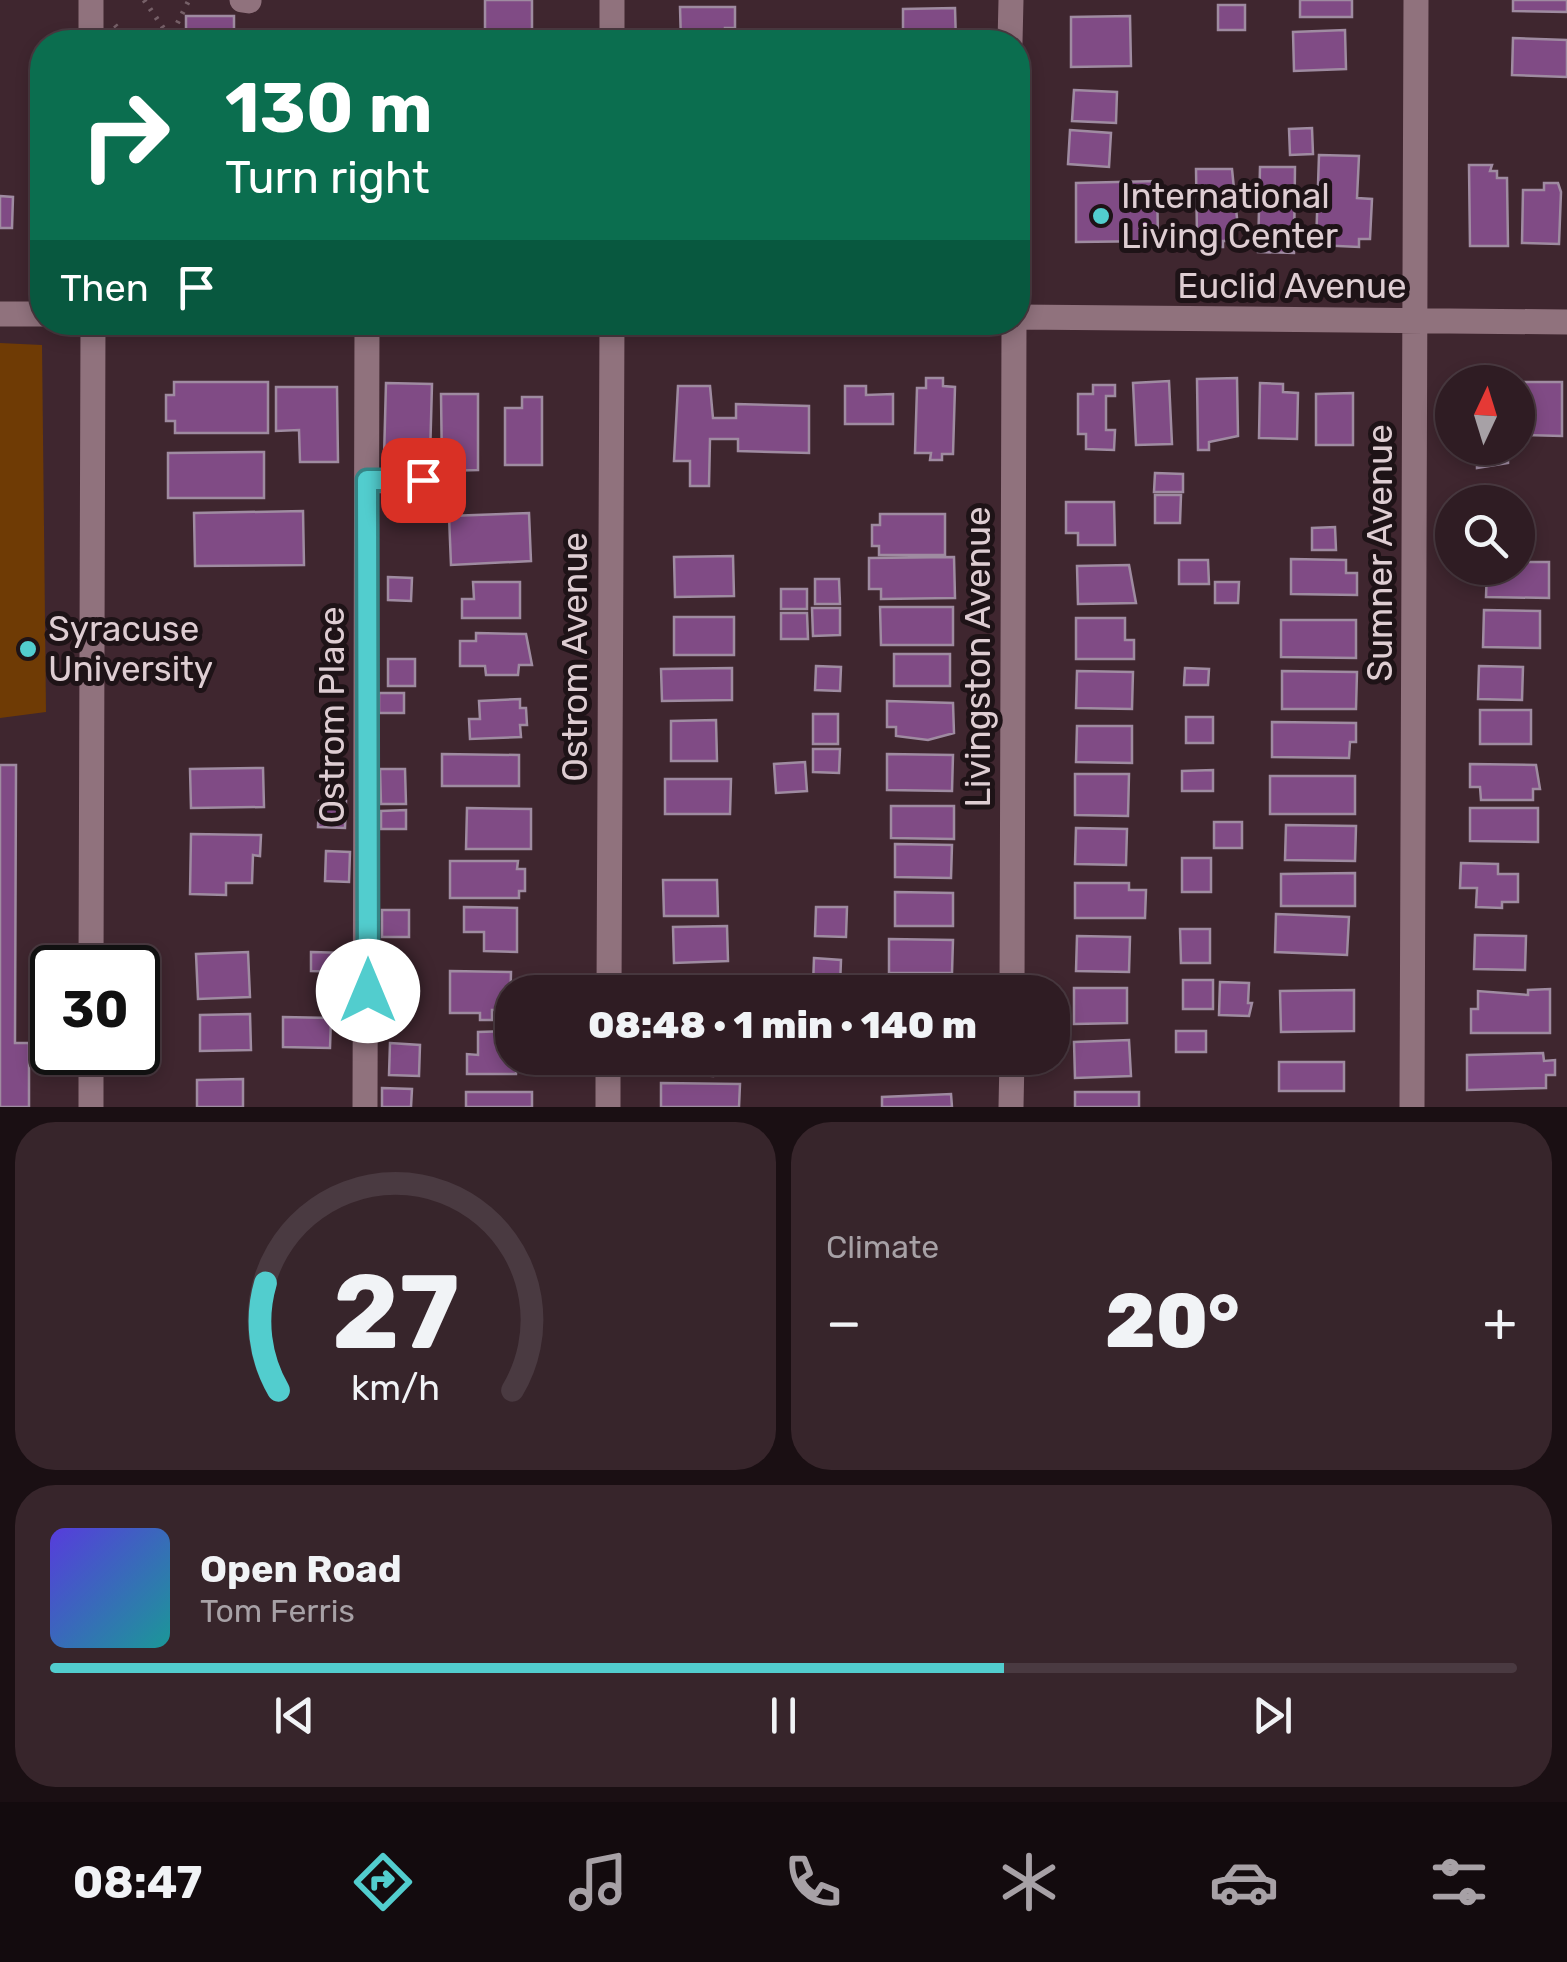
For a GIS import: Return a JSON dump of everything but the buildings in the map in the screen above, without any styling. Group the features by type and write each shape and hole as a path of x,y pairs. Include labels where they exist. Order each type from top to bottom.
{"street":[{"path":"91,0 92,30"},
{"path":"612,0 612,30"},
{"path":"1010,30 1011,0"},
{"name":"Sumner Avenue","path":"1412,1107 1416,0"},
{"path":"0,314 30,314"},
{"name":"Euclid Avenue","path":"1030,320 1567,322"},
{"path":"92,945 94,335"},
{"name":"Ostrom Place","path":"365,1107 367,335"},
{"name":"Ostrom Avenue","path":"609,975 612,335"},
{"name":"Livingston Avenue","path":"1012,975 1016,335"},
{"path":"367,480 423,480"},
{"path":"91,1075 91,1107"},
{"path":"608,1075 608,1107"},
{"path":"1012,1075 1012,1107"}],"path":[{"path":"144,0 164,30"},
{"path":"174,30 188,0"}],"shaded area":[{"path":"0,343 42,345 46,712 0,718"}],"place":[{"name":"International Living Center","path":"1101,216"},
{"name":"Syracuse University","path":"28,649"}],"route":[{"path":"368,991 367,480 423,480"}]}
